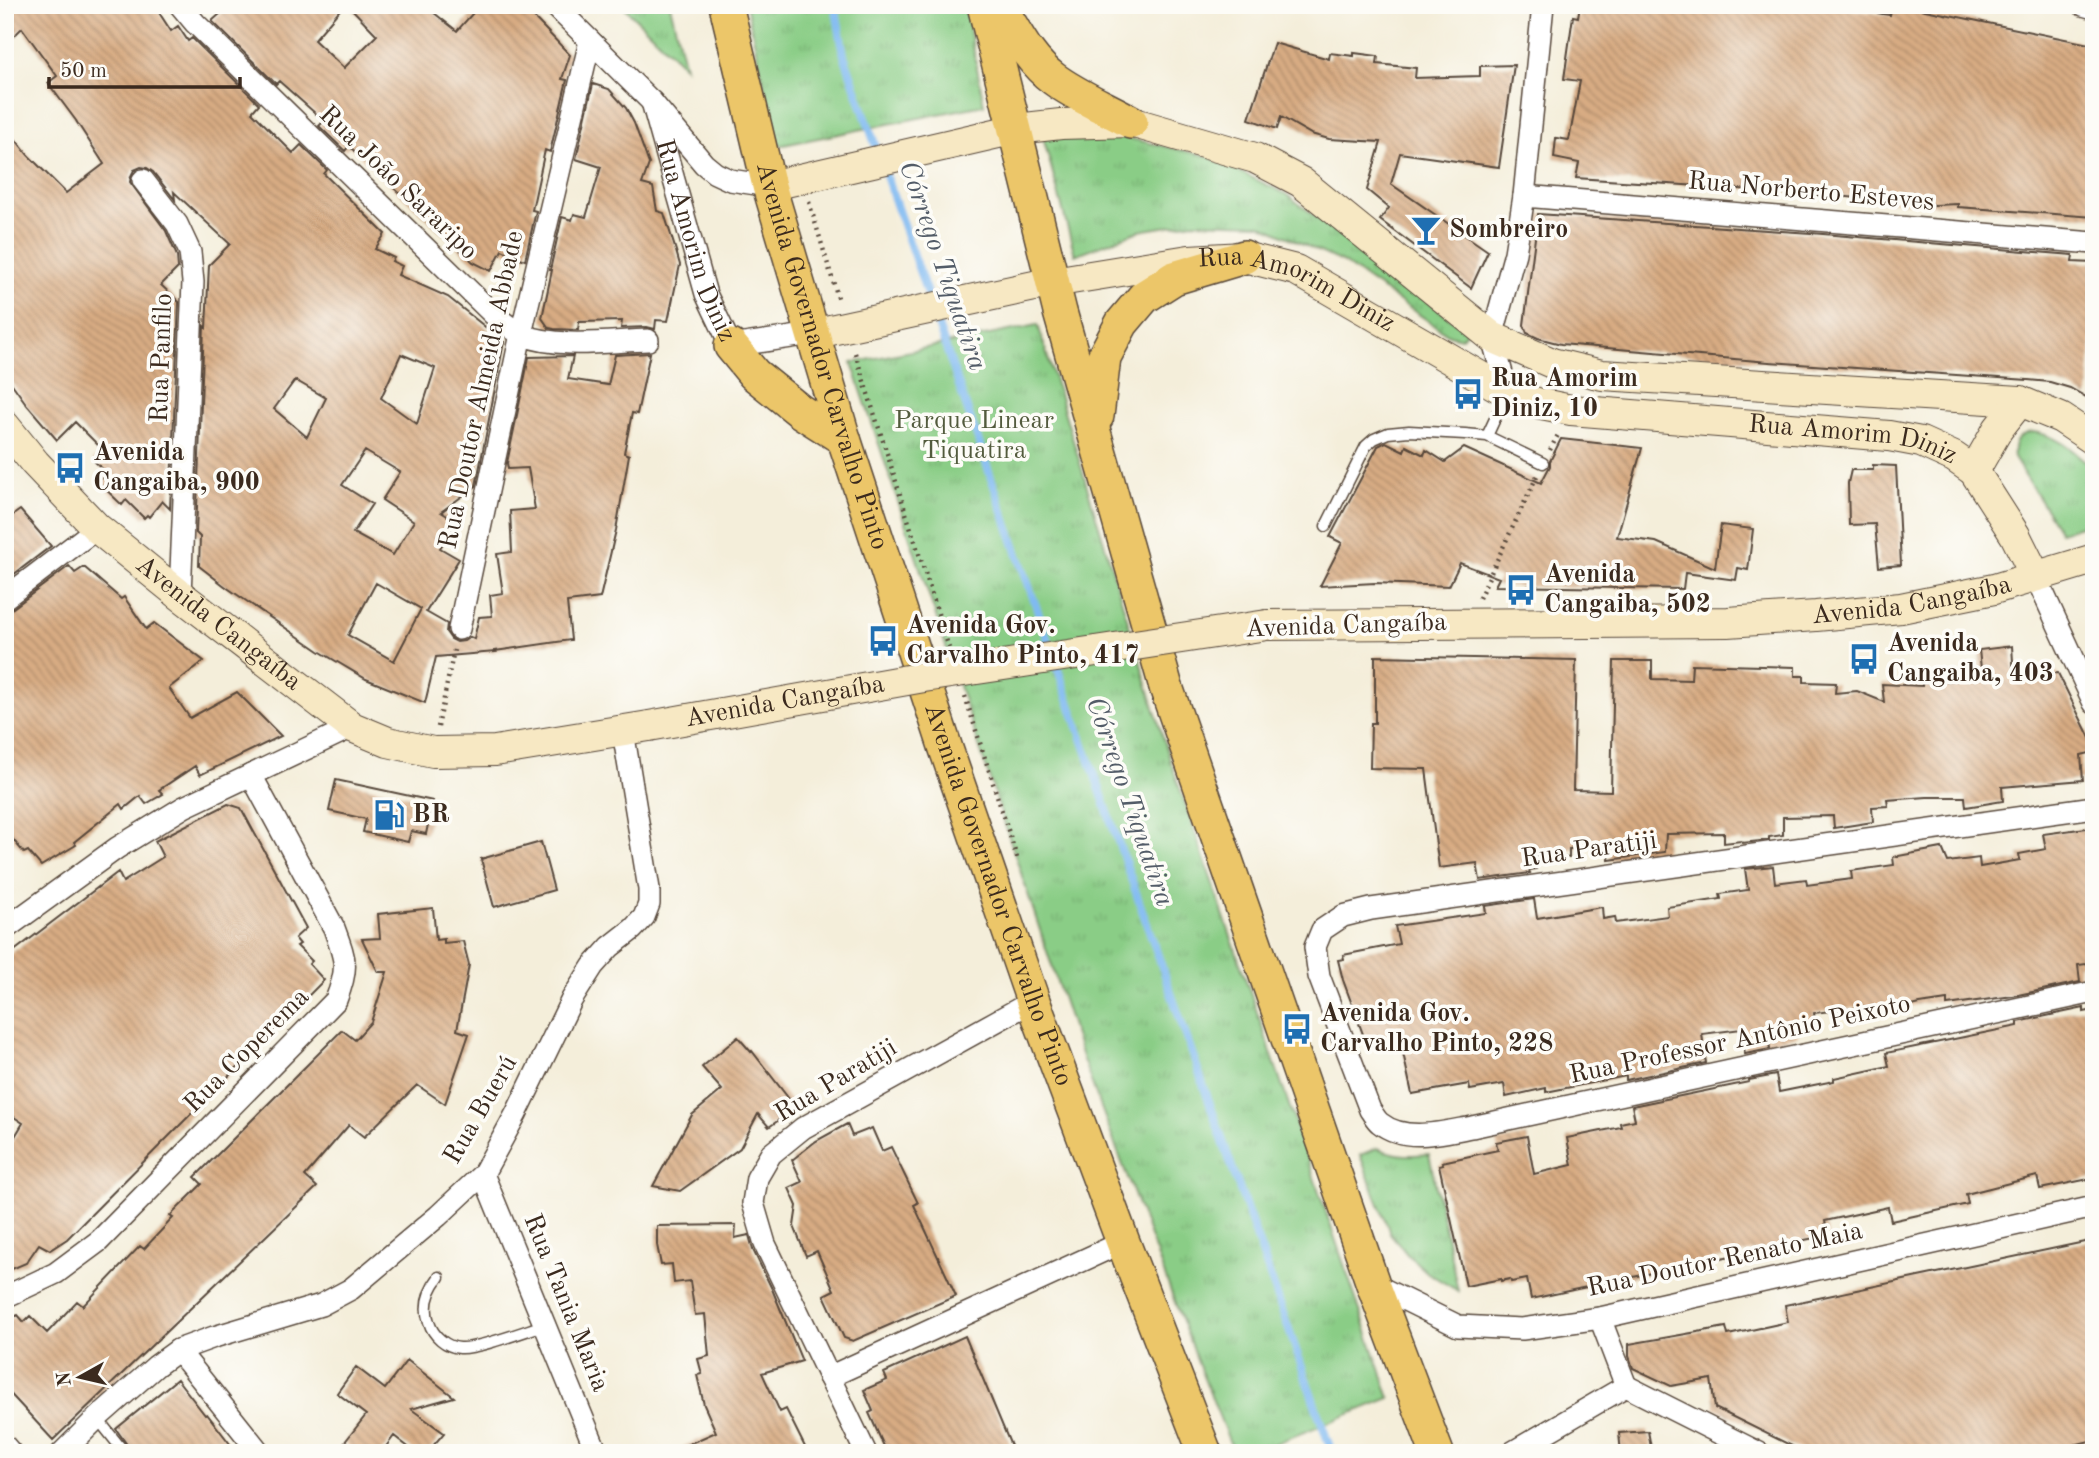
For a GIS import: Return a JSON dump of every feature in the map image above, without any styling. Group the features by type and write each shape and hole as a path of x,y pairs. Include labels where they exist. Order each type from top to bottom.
{"main road":[{"name":"Avenida Governador Carvalho Pinto","path":"726,5 784,182 813,334 844,439 946,749 1033,1001 1205,1453"},
{"path":"984,5 1005,132 1037,286 1096,433 1166,687 1373,1284 1437,1453"},
{"path":"999,5 1021,43 1054,79 1130,122"},
{"path":"1096,433 1104,357 1122,324 1144,297 1174,278 1244,257"},
{"path":"731,346 754,374 800,411 844,439"}],"street":[{"name":"Rua João Sararipo","path":"180,5 204,33 496,317 521,334 541,340 648,340"},
{"name":"Rua Amorim Diniz","path":"554,5 652,102 704,164 730,180 784,182 1005,132 1061,124 1130,122 1255,158 1301,182 1492,337 1552,363 1602,375 2020,401 2061,418 2094,440"},
{"path":"1507,393 1492,337 1515,253 1524,196 1543,5"},
{"path":"2083,5 2094,8"},
{"name":"Rua Doutor Almeida Abbade","path":"459,629 521,334 590,41"},
{"name":"Rua Amorim Diniz","path":"652,102 706,294 731,346 813,334 1037,286 1189,260 1244,257 1296,270 1507,393 1537,403 1571,410 1889,436 1921,442 1954,457 1974,471 2015,535 2035,575"},
{"name":"Rua Panfilo","path":"144,180 177,224 190,252 193,282 180,595"},
{"name":"Rua Norberto Esteves","path":"1524,196 2094,243"},
{"path":"1974,471 1998,429 2020,401"},
{"name":"Avenida Cangaíba","path":"5,426 35,463 97,528 352,727 388,742 433,752 495,751 924,677 1267,625 1728,622 1816,616 1901,608 1994,589 2094,559"},
{"path":"5,598 97,528"},
{"path":"2035,575 2094,703"},
{"path":"5,929 117,848 184,807 352,727"},
{"name":"Rua Buerú","path":"62,1453 97,1418 178,1350 214,1336 321,1304 351,1289 438,1216 483,1174 516,1114 572,999 593,966 610,947 645,917 649,904 649,889 636,728"},
{"name":"Rua Coperema","path":"5,1297 56,1273 99,1241 336,1000 346,975 343,953 334,928 251,775"},
{"name":"Rua Paratiji","path":"1398,1132 1380,1123 1370,1110 1319,976 1315,947 1322,930 1343,916 1371,909 2094,807"},
{"name":"Rua Professor Antônio Peixoto","path":"1398,1132 1417,1135 1472,1127 2094,992"},
{"name":"Rua Paratiji","path":"866,1453 765,1244 753,1203 757,1178 771,1154 803,1128 1033,1001"},
{"name":"Rua Tania Maria","path":"483,1174 597,1453"},
{"name":"Rua Doutor Renato Maia","path":"1373,1284 1458,1326 1522,1329 1600,1318 2094,1206"},
{"path":"829,1377 1123,1242"},
{"path":"1600,1318 1626,1386 1759,1453"},
{"path":"178,1350 260,1453"},
{"path":"1511,1453 1626,1386"},
{"path":"5,1447 11,1453"}],"lane":[{"path":"1487,436 1507,393"},
{"path":"1326,526 1366,446 1388,433 1409,431 1487,436 1544,463"},
{"path":"439,1277 430,1288 426,1304 433,1333 446,1344 460,1348 475,1346 544,1325"},
{"path":"97,1418 125,1453"}],"path":[{"path":"784,182 807,196 860,323 952,656"},
{"path":"1467,623 1571,410"},
{"path":"433,752 459,629"},
{"path":"965,695 1020,865"}],"green space":[{"path":"622,5 670,5 685,67"},
{"path":"746,5 965,5 984,105 778,146"},
{"path":"1043,137 1123,137 1207,156 1286,194 1467,331 1461,338 1449,335 1344,263 1260,224 1193,222 1139,231 1075,255"},
{"name":"Parque Linear Tiquatira","path":"1038,325 1170,760 1390,1398 1251,1453 1234,1453 1083,1060 852,363"},
{"path":"2033,432 2059,441 2094,469 2094,522 2060,532 2014,458 2017,440"},
{"path":"1377,1148 1402,1155 1429,1154 1458,1291 1428,1273 1407,1254 1390,1233 1360,1155"}],"building":[{"path":"5,5 154,5 171,31 178,26 188,41 192,38 259,104 252,112 293,153 301,145 327,170 324,174 385,234 375,249 394,258 392,261 402,266 398,275 448,297 504,342 476,486 441,512 457,522 440,548 459,559 426,612 447,624 446,632 451,639 457,642 470,637 474,639 479,617 492,616 490,595 503,593 497,554 512,552 510,511 535,509 528,468 508,469 507,463 529,357 573,356 568,379 608,385 615,355 650,353 637,414 632,413 624,453 629,455 616,530 600,598 567,602 571,640 496,652 436,657 425,703 366,679 319,651 199,566 200,537 196,533 209,265 230,244 174,192 175,200 147,168 134,170 130,182 166,231 177,256 178,268 161,285 179,302 170,509 162,501 149,517 147,515 144,518 126,500 122,505 98,482 107,473 93,460 103,450 75,422 57,440 5,374 5,126 28,155 66,193 104,164 48,83 57,76 22,28 14,36 5,25","holes":["401,354 435,368 417,424 381,398","295,380 326,398 307,437 274,409","365,451 400,472 382,500 414,521 393,555 353,533 372,504 342,485","376,583 421,609 394,661 348,635"]},
{"path":"230,5 344,5 314,40 344,68 377,35 348,5 424,5 457,31 480,5 522,5 570,55 562,79 567,80 550,152 545,150 525,260 502,250 491,271 473,262 349,146 345,151 319,126 324,121 279,81 276,84 212,21"},
{"path":"1580,5 1823,5 1890,15 1892,5 1901,5 2094,45 2094,217 1958,207 1958,204 1934,205 1576,178 1579,163 1554,158 1556,138 1569,140 1580,81 1564,79 1573,16 1578,17"},
{"path":"1274,43 1329,59 1330,53 1378,56 1377,64 1416,68 1415,78 1480,76 1480,66 1514,65 1499,167 1400,153 1391,184 1488,251 1471,288 1380,220 1389,208 1367,190 1381,142 1329,139 1311,134 1281,117 1277,129 1249,119"},
{"path":"593,84 609,89 626,108 634,123 649,164 642,184 653,187 657,211 664,213 680,265 668,321 656,320 655,329 621,328 622,321 579,322 578,330 554,329 549,328 542,318 562,217 572,220 574,214 586,217 601,167 576,159"},
{"path":"1538,214 2073,255 2072,262 2094,263 2088,398 2070,388 2050,382 1769,362 1561,344 1538,338 1527,333 1524,325"},
{"path":"1561,439 1642,448 1617,537 1656,542 1715,568 1721,525 1753,529 1748,570 1738,568 1736,580 1685,573 1683,589 1495,586 1499,578 1460,563 1449,586 1375,583 1320,586 1342,543 1330,537 1378,446 1386,442 1404,451 1406,446 1424,455 1426,450 1445,462 1464,448 1541,483"},
{"path":"1873,465 1896,466 1901,565 1879,567 1875,524 1849,525 1848,483 1851,470 1873,470"},
{"path":"20,510 51,546 5,581 5,521"},
{"path":"69,566 75,573 84,567 121,599 124,597 146,629 154,623 204,661 169,688 190,718 237,692 281,736 200,775 195,766 159,790 163,794 146,804 140,796 124,809 121,804 74,842 76,845 41,866 28,851 24,853 5,830 5,611 13,608"},
{"path":"2012,646 2014,677 2058,673 2094,746 2094,752 2081,755 2083,780 2002,787 2003,801 1966,807 1965,797 1887,800 1888,806 1872,807 1873,822 1834,828 1833,816 1783,817 1783,835 1769,837 1769,840 1724,843 1724,833 1666,834 1665,852 1609,860 1610,845 1569,849 1569,858 1536,855 1536,869 1529,870 1530,873 1480,880 1477,863 1439,868 1426,769 1370,768 1371,723 1375,723 1375,656 1576,660 1573,790 1611,791 1614,661 1652,661 1652,679 1691,680 1692,664 1795,667 1795,676 1804,676 1804,682 1836,683 1835,693 1857,691 1884,702 1882,684 1922,686 1922,683 1982,678 1979,650"},
{"name":"BR","path":"336,780 433,801 426,834 411,831 408,842 363,832 366,819 329,811"},
{"path":"228,804 241,808 306,928 295,938 300,944 297,946 312,961 309,964 324,980 67,1239 50,1250 39,1244 26,1263 5,1272 5,1153 23,1123 5,1111 5,958 118,872 123,882 163,857 155,841"},
{"path":"2094,827 2094,963 2078,965 2080,982 2013,996 1947,1005 1947,1000 1920,1004 1872,1016 1870,1008 1814,1013 1815,1020 1796,1023 1798,1035 1769,1042 1770,1049 1745,1054 1741,1029 1702,1034 1706,1063 1626,1080 1626,1076 1506,1097 1504,1084 1470,1090 1469,1084 1412,1094 1400,1039 1367,1045 1338,960 1344,959 1343,955 1399,944 1395,926 1486,913 1485,906 1534,899 1537,918 1602,907 1603,919 1615,917 1616,923 1668,916 1667,907 1721,899 1720,894 1748,890 1745,869 1773,866 1775,883 1806,879 1807,885 1852,879 1851,871 1894,865 1893,857 1942,848 1948,862 1979,858 1980,867 2020,860 2019,854 2046,849 2043,834"},
{"path":"541,842 554,890 494,907 481,859"},
{"path":"433,908 436,940 444,939 444,943 463,941 469,965 457,1030 469,1034 445,1104 417,1085 364,1137 349,1125 305,1176 317,1187 53,1440 5,1388 5,1321 18,1315 24,1322 30,1316 47,1333 77,1301 83,1306 140,1246 144,1249 173,1218 170,1216 202,1184 195,1177 342,1030 355,1040 371,1022 387,972 378,972 362,939 380,938 378,914"},
{"path":"2084,1008 2084,1012 2094,1010 2094,1178 2040,1189 2037,1176 1966,1194 1968,1204 1891,1221 1888,1207 1825,1221 1828,1235 1531,1299 1527,1279 1511,1282 1510,1279 1501,1279 1466,1286 1439,1165 1443,1164 1442,1162 1498,1150 1496,1142 1527,1136 1534,1174 1572,1165 1567,1138 1621,1127 1620,1123 1635,1120 1632,1106 1776,1075 1779,1092 1834,1081 1834,1078 1889,1066 1886,1053 2018,1026 2018,1022"},
{"path":"738,1037 796,1108 769,1127 758,1114 740,1148 680,1191 653,1186 692,1115 722,1090 702,1067"},
{"path":"847,1124 852,1136 872,1128 882,1151 891,1147 918,1203 914,1205 956,1296 853,1341 844,1338 824,1295 834,1290 817,1251 806,1256 794,1226 797,1206 789,1188 802,1182 792,1160 816,1141"},
{"path":"736,1225 735,1238 749,1235 753,1250 802,1361 762,1373 780,1412 786,1409 808,1453 668,1453 716,1432 704,1405 697,1375 702,1374 698,1359 709,1356 705,1314 695,1315 690,1281 674,1283 672,1264 661,1265 657,1226"},
{"path":"2094,1240 2094,1440 2041,1453 1806,1453 1715,1408 1711,1379 1671,1386 1633,1368 1629,1356 1629,1344 1726,1327 1728,1335 1788,1322 1785,1305"},
{"path":"965,1336 1014,1453 887,1453 869,1413 873,1411 864,1390 887,1380 884,1373"},
{"path":"407,1360 454,1397 411,1409 444,1433 427,1453 416,1453 394,1436 381,1453 357,1453 344,1443 366,1415 337,1393 356,1367 385,1389"},
{"path":"177,1379 237,1453 133,1453 116,1429"},
{"path":"1648,1431 1652,1453 1621,1453 1619,1433"}],"waterway":[{"name":"Córrego Tiquatira","path":"835,5 844,55 930,302"},
{"name":"Córrego Tiquatira","path":"934,314 1052,652"},
{"name":"Córrego Tiquatira","path":"1056,664 1332,1453"}],"place":[{"name":"Sombreiro","path":"1426,230"},
{"name":"Rua Amorim Diniz, 10","path":"1468,394"},
{"name":"Avenida Cangaiba, 900","path":"70,468"},
{"name":"Avenida Cangaiba, 502","path":"1521,590"},
{"name":"Avenida Gov. Carvalho Pinto, 417","path":"883,641"},
{"name":"Avenida Cangaiba, 403","path":"1864,659"},
{"name":"BR","path":"389,815"},
{"name":"Avenida Gov. Carvalho Pinto, 228","path":"1297,1029"}]}
